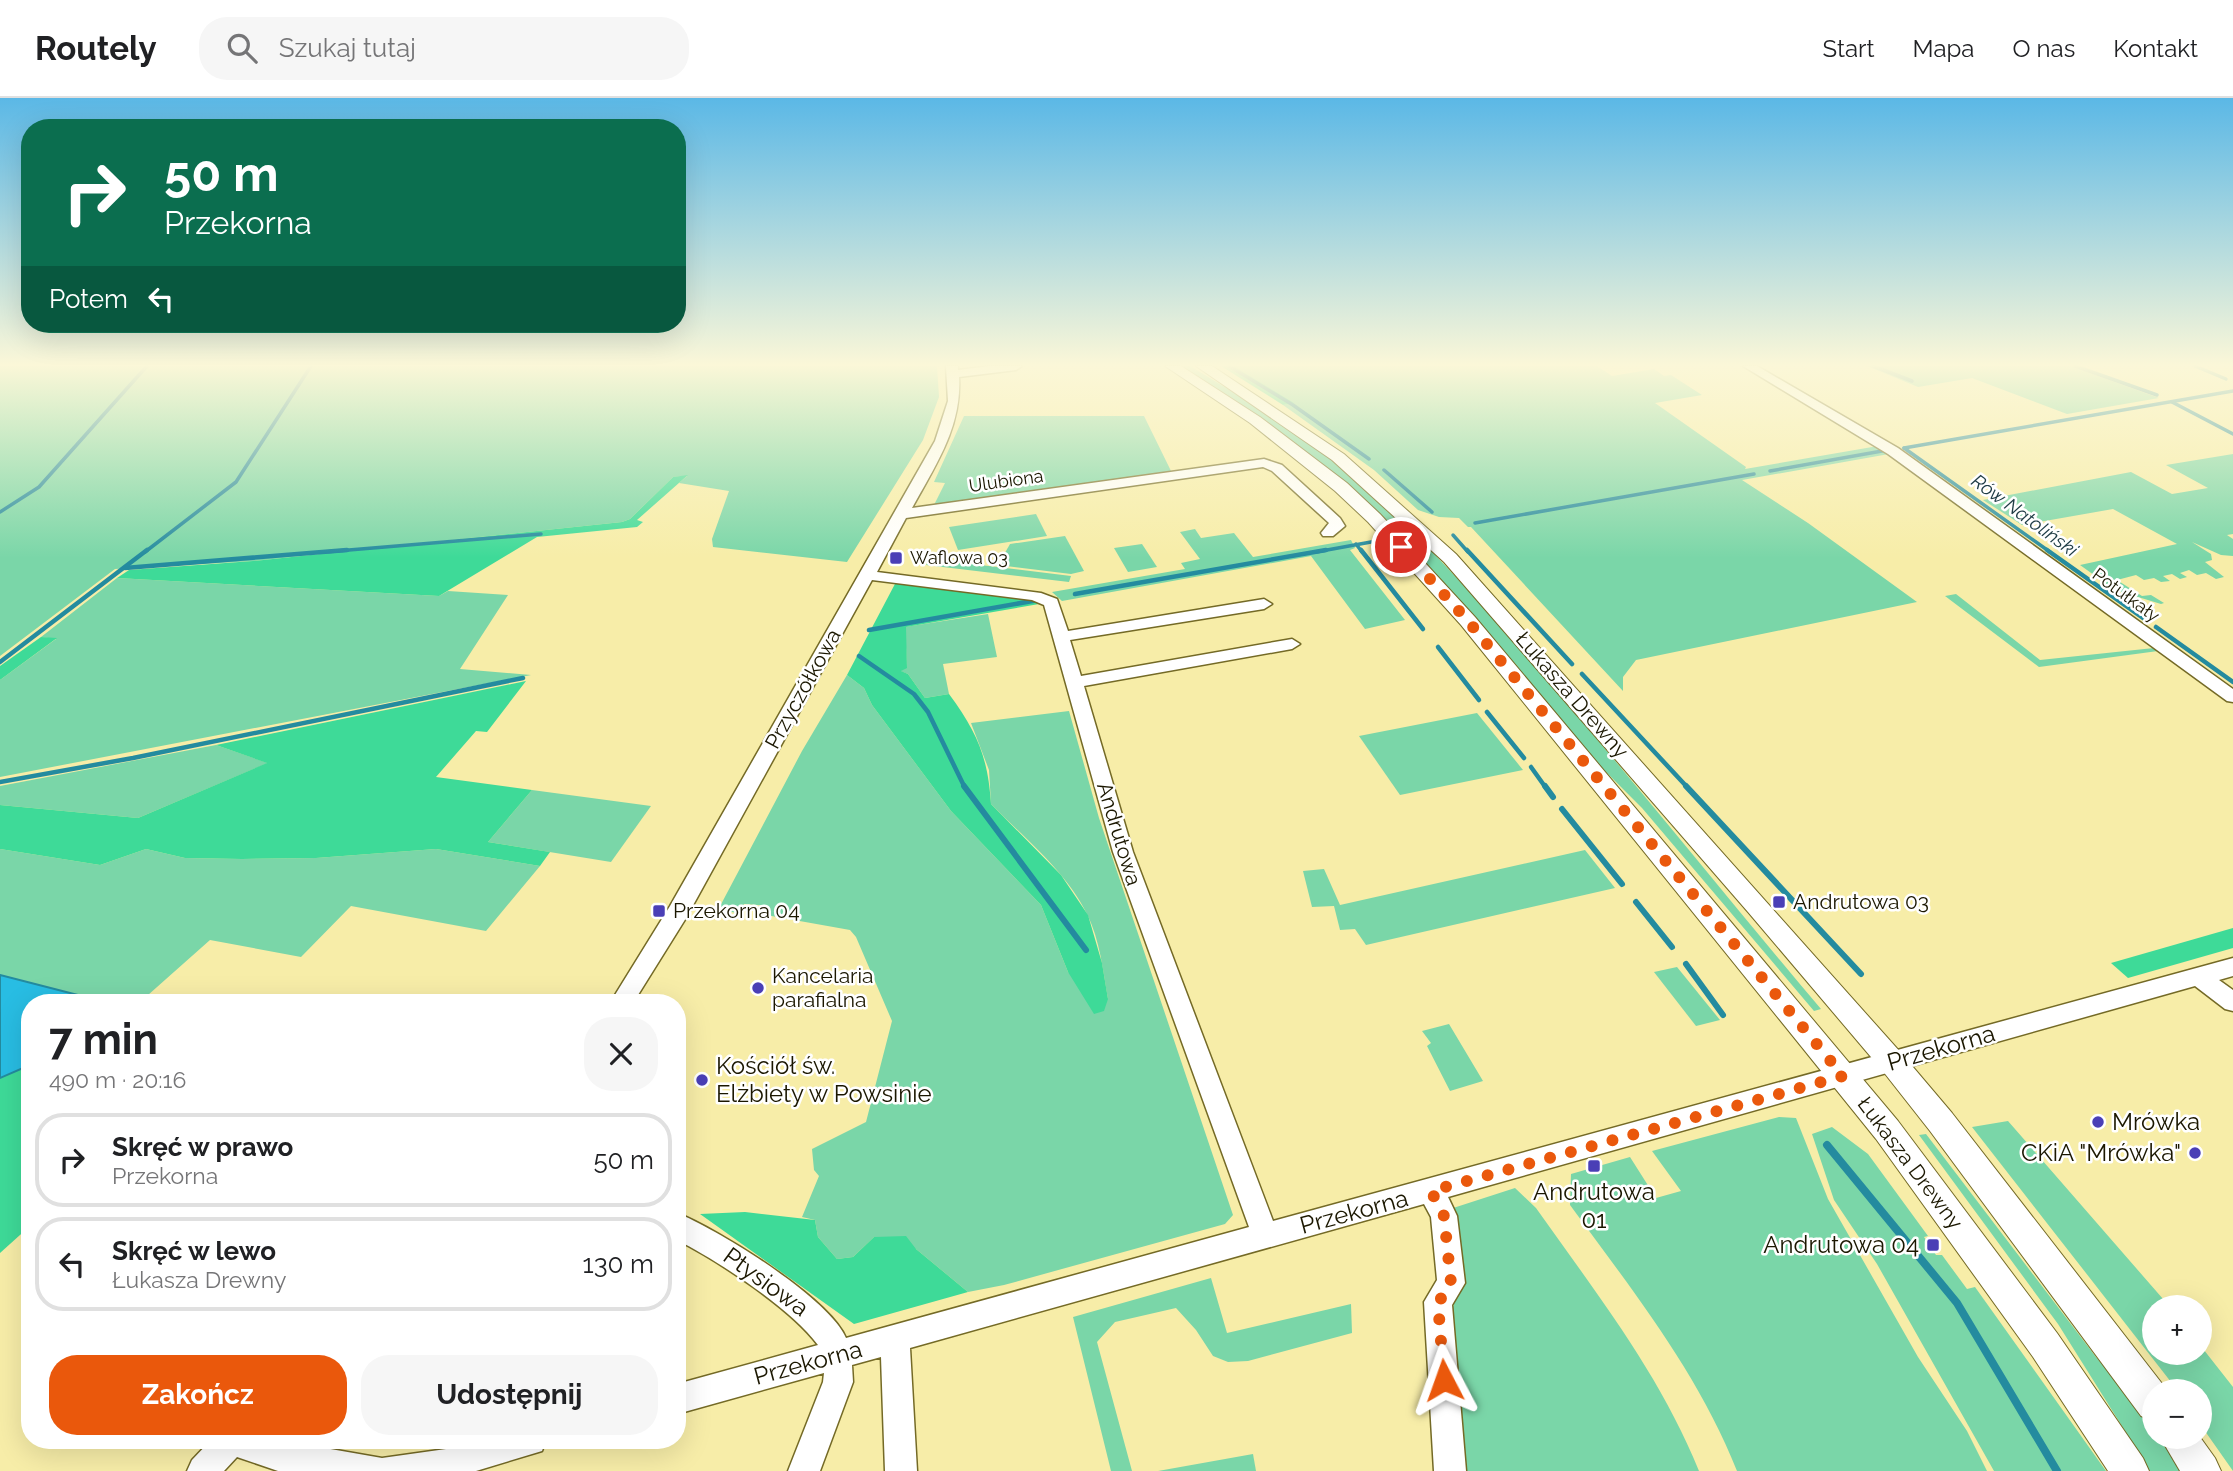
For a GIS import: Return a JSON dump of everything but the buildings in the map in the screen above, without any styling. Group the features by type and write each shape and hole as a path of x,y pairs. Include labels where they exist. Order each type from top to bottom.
{"main road":[{"name":"Łukasza Drewny","path":"1267,430 1299,452 1341,487 1392,536 1468,621 1843,1076 1972,1244 2130,1471"},
{"name":"Łukasza Drewny","path":"1298,430 1338,457 1450,558 1757,905 1949,1132 2142,1387"},
{"path":"2186,1449 2202,1471"}],"street":[{"name":"Przyczółkowa","path":"627,994 678,912 901,514 945,430"},
{"name":"Potułkały","path":"1858,430 1893,451 2233,697"},
{"name":"Ulubiona","path":"901,514 1264,463 1277,468 1335,521 1338,526 1328,533"},
{"name":"Andrutowa","path":"866,575 1042,597 1051,602 1130,874 1266,1237"},
{"path":"1061,638 1264,604"},
{"path":"1074,683 1292,645"},
{"name":"Przekorna","path":"686,1397 2233,967"},
{"path":"2199,977 2233,1002"},
{"path":"1431,1191 1444,1216 1451,1283 1438,1303 1450,1471"},
{"name":"Ptysiowa","path":"686,1231 718,1247 814,1316 828,1332 838,1355"},
{"path":"895,1339 901,1471"},
{"path":"804,1471 838,1382 838,1355"},
{"path":"203,1471 224,1449"},
{"path":"255,1449 292,1461 374,1471"},
{"path":"388,1471 439,1468 501,1449"}],"green space":[{"path":"0,430 927,430 847,562 713,547 712,539 729,491 679,483 687,476 673,477 630,519 622,522 253,561 115,569 0,656"},
{"path":"958,430 1151,430 1171,471 933,507 945,483 934,482"},
{"path":"1272,430 1291,430 1307,441 1371,492 1421,541 1575,713 1821,1009 1814,1011 1642,808 1588,754 1414,549 1359,498"},
{"path":"1318,430 1693,430 1746,467 1745,469 1878,446 1889,454 1742,480 1808,523 1917,602 1636,660 1623,677 1623,691 1471,527 1459,518 1439,517 1418,510 1374,470"},
{"path":"2233,454 2233,534 2227,535 2233,539 2233,556 2221,555 2192,542 2211,554 2212,560 2205,562 2224,577 2216,579 2206,573 2197,575 2189,570 2180,573 2187,577 2180,579 2172,574 2163,576 2170,581 2161,582 2154,578 2144,580 2136,575 2117,580 2142,596 2151,595 2164,603 2161,604 2115,590 2080,565 2177,544 2113,509 2022,525 1983,500 2131,472 2172,494 2208,488 2166,465"},
{"path":"688,475 637,520 643,522 637,527 537,537 439,596 117,578 129,570 253,561 622,522 630,519 673,477"},
{"path":"1036,514 1047,536 958,550 949,527"},
{"path":"1195,529 1201,538 1234,533 1253,557 1351,540 1355,548 1350,550 1405,620 1365,629 1311,556 1062,601 1052,592 1185,569 1181,563 1200,559 1180,532"},
{"path":"1065,536 1084,571 1071,574 998,565 1010,544"},
{"path":"1142,544 1157,567 1128,572 1114,548"},
{"path":"930,559 1071,576 1069,582 926,565"},
{"path":"117,578 439,596 448,591 508,595 460,669 531,675 0,777 0,680 56,639 41,637"},
{"path":"896,582 1037,599 1039,604 906,627 907,668 901,671 908,674 925,698 949,694 974,733 984,759 991,804 1061,875 1088,915 1102,963 1108,999 1104,1011 1094,1014 1068,972 1041,905 951,811 872,705 864,688 847,675"},
{"path":"1956,594 2040,660 2154,648 2158,651 2039,667 1945,596"},
{"path":"988,614 997,657 943,664 949,694 925,698 908,674 900,671 907,667 905,627"},
{"path":"41,637 57,638 0,680 0,666"},
{"path":"847,675 864,688 872,705 951,811 1041,905 1068,972 1108,999 1098,945 1087,914 1056,869 991,804 989,770 971,723 1069,711 1099,818 1233,1215 1225,1224 1004,1285 968,1292 916,1249 874,1237 853,1257 837,1259 818,1237 815,1220 802,1217 819,1176 814,1170 812,1149 866,1122 892,1021 856,937 850,930 766,915 769,906 744,904 738,913 718,910 802,751"},
{"path":"526,681 487,732 476,731 436,777 532,790 488,842 550,852 540,866 436,849 316,858 242,859 185,858 146,849 100,865 0,849 0,805 138,818 267,763 216,745"},
{"path":"1477,713 1523,770 1400,795 1359,736"},
{"path":"216,745 268,763 138,818 0,805 0,786"},
{"path":"532,790 651,806 611,862 488,842"},
{"path":"0,849 100,865 146,849 185,858 242,859 316,858 436,849 540,866 486,931 351,906 301,957 210,940 149,994 74,994 0,975"},
{"path":"1585,850 1615,888 1366,945 1355,929 1340,930 1334,906 1312,907 1303,871 1324,869 1340,905"},
{"path":"2233,928 2233,948 2128,978 2111,963"},
{"path":"1677,967 1720,1020 1696,1026 1654,972"},
{"path":"1449,1024 1483,1081 1450,1091 1427,1046 1431,1043 1422,1031"},
{"path":"21,1069 21,1234 0,1253 0,1078"},
{"path":"1779,1117 1796,1118 1828,1199 1918,1357 1967,1431 1987,1471 1737,1471 1703,1400 1683,1366 1640,1300 1570,1205 1571,1174 1630,1157 1656,1198 1681,1191 1652,1151"},
{"path":"2008,1121 2160,1295 2142,1295 2142,1345 1972,1127"},
{"path":"1832,1127 1868,1154 1928,1236 1924,1237 1936,1255 1942,1255 1967,1289 1975,1287 2106,1471 1994,1471 1877,1264 1834,1200 1812,1134"},
{"path":"1926,1134 2096,1357 2142,1411 2142,1449 2170,1449 2184,1471 2150,1471 2058,1324 1919,1135"},
{"path":"1515,1188 1536,1208 1625,1335 1666,1401 1699,1471 1464,1471 1451,1318 1458,1282 1447,1210"},
{"path":"745,1212 815,1220 818,1237 837,1259 853,1257 874,1237 906,1236 916,1249 968,1292 854,1324 700,1214"},
{"path":"1211,1278 1227,1333 1351,1304 1352,1333 1248,1361 1228,1362 1213,1356 1196,1330 1176,1308 1115,1322 1097,1342 1132,1471 1111,1471 1073,1317"},
{"path":"2212,1360 2233,1387 2233,1471 2212,1441 2212,1379 2169,1379 2158,1365 2212,1365"},
{"path":"1253,1454 1256,1471 1158,1471"}],"water":[{"path":"0,975 74,994 21,994 21,1069 0,1078"}],"waterway":[{"path":"0,512 39,487 90,430"},
{"path":"145,552 236,482 270,430"},
{"path":"1328,430 1369,459"},
{"name":"Rów Natoliński","path":"2007,430 1904,448 2050,552"},
{"path":"2226,430 2233,434"},
{"path":"1770,471 1882,451"},
{"path":"1384,470 1432,512"},
{"path":"1475,523 1754,474"},
{"path":"325,552 541,534"},
{"path":"1453,535 1468,552"},
{"path":"1356,545 1371,542"},
{"path":"1316,552 1356,545"},
{"path":"1356,545 1362,552"},
{"path":"0,662 147,550"},
{"path":"125,568 347,550"},
{"path":"1075,594 1326,550"},
{"path":"1361,550 1423,629"},
{"path":"1467,550 1572,664"},
{"name":"Rów Natoliński","path":"2047,550 2143,618"},
{"path":"869,630 1038,600"},
{"name":"Rów Natoliński","path":"2156,627 2233,682"},
{"path":"1438,647 1479,700"},
{"path":"859,656 914,694 928,712 964,786"},
{"path":"1582,674 1688,788"},
{"path":"0,782 133,758 523,678"},
{"path":"1487,712 1524,758"},
{"path":"1531,767 1546,788"},
{"path":"964,786 1086,950"},
{"path":"1545,786 1553,797"},
{"path":"1686,786 1861,974"},
{"path":"1562,809 1622,884"},
{"path":"1636,902 1672,947"},
{"path":"1686,964 1723,1015"},
{"path":"1827,1145 1957,1303 2057,1471"}],"place":[{"name":"Waflowa 03","path":"896,558"},
{"name":"Andrutowa 03","path":"1779,902"},
{"name":"Przekorna 04","path":"659,911"},
{"name":"Kancelaria parafialna","path":"758,988"},
{"name":"Kościół św. Elżbiety w Powsinie","path":"702,1080"},
{"name":"Mrówka","path":"2098,1122"},
{"name":"CKiA \"Mrówka\"","path":"2195,1153"},
{"name":"Andrutowa 01","path":"1594,1166"},
{"name":"Andrutowa 04","path":"1933,1245"}],"route":[{"path":"1401,547 1468,621 1843,1076 1431,1191 1444,1216 1451,1283 1438,1303 1444,1380"}]}
